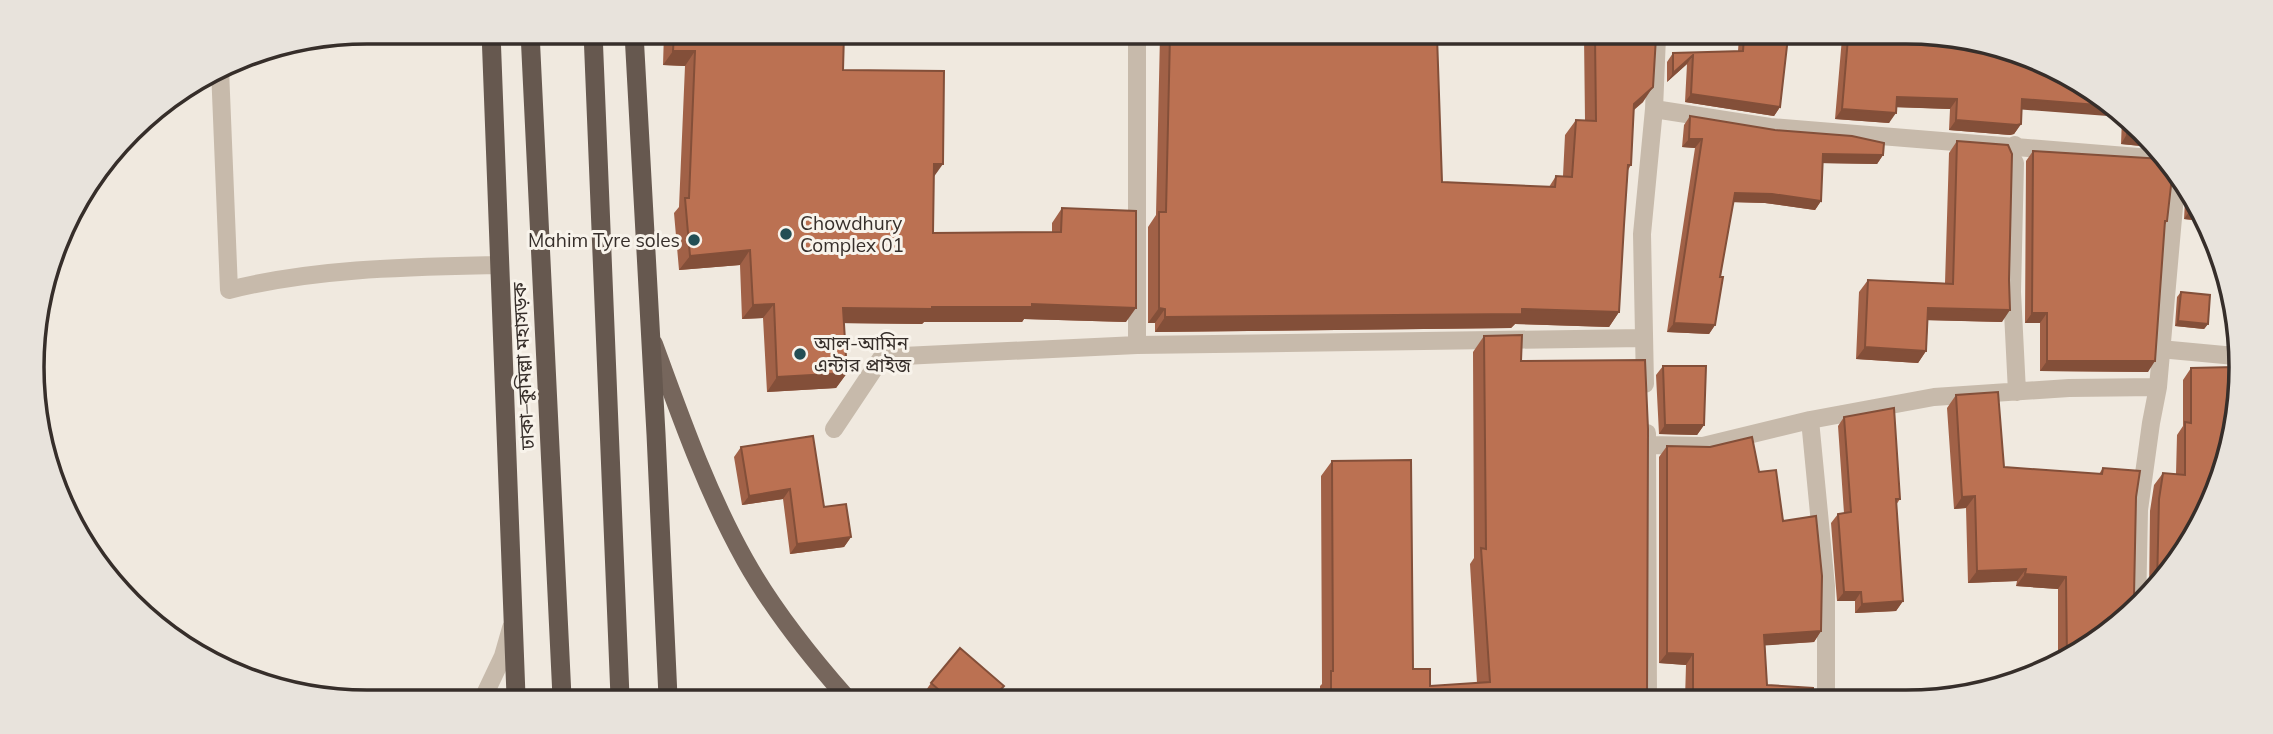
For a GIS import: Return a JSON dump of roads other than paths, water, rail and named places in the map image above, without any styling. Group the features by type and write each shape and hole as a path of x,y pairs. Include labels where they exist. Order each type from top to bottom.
{"highway":[{"path":"491,44 516,690"},
{"name":"ঢাকা–কুমিল্লা মহাসড়ক","path":"531,44 562,690"},
{"path":"593,44 620,690"},
{"path":"635,44 668,690"}],"main road":[{"path":"650,331 709,488 746,561 809,656 840,690"}],"street":[{"path":"1137,345 1138,44"},
{"path":"1648,690 1648,445 1642,234 1654,109 1657,44"},
{"path":"220,79 229,290 263,282 396,268 499,265"},
{"path":"1654,109 1770,127 2152,158"},
{"path":"2015,145 2011,157 2015,163 2012,292 2017,392"},
{"path":"2137,593 2139,510 2158,387 2176,188"},
{"path":"834,429 882,357 1137,345 1643,338"},
{"path":"2160,349 2229,355"},
{"path":"1648,445 1703,446 1810,420 1934,397 2069,388 2158,387"},
{"path":"1810,420 1826,586 1826,690"},
{"path":"487,690 503,656 512,625"}],"place":[{"name":"Chowdhury Complex 01","path":"786,234"},
{"name":"Mahim Tyre soles","path":"694,240"},
{"name":"আল-আমিন এন্টার প্রাইজ","path":"800,354"}]}
